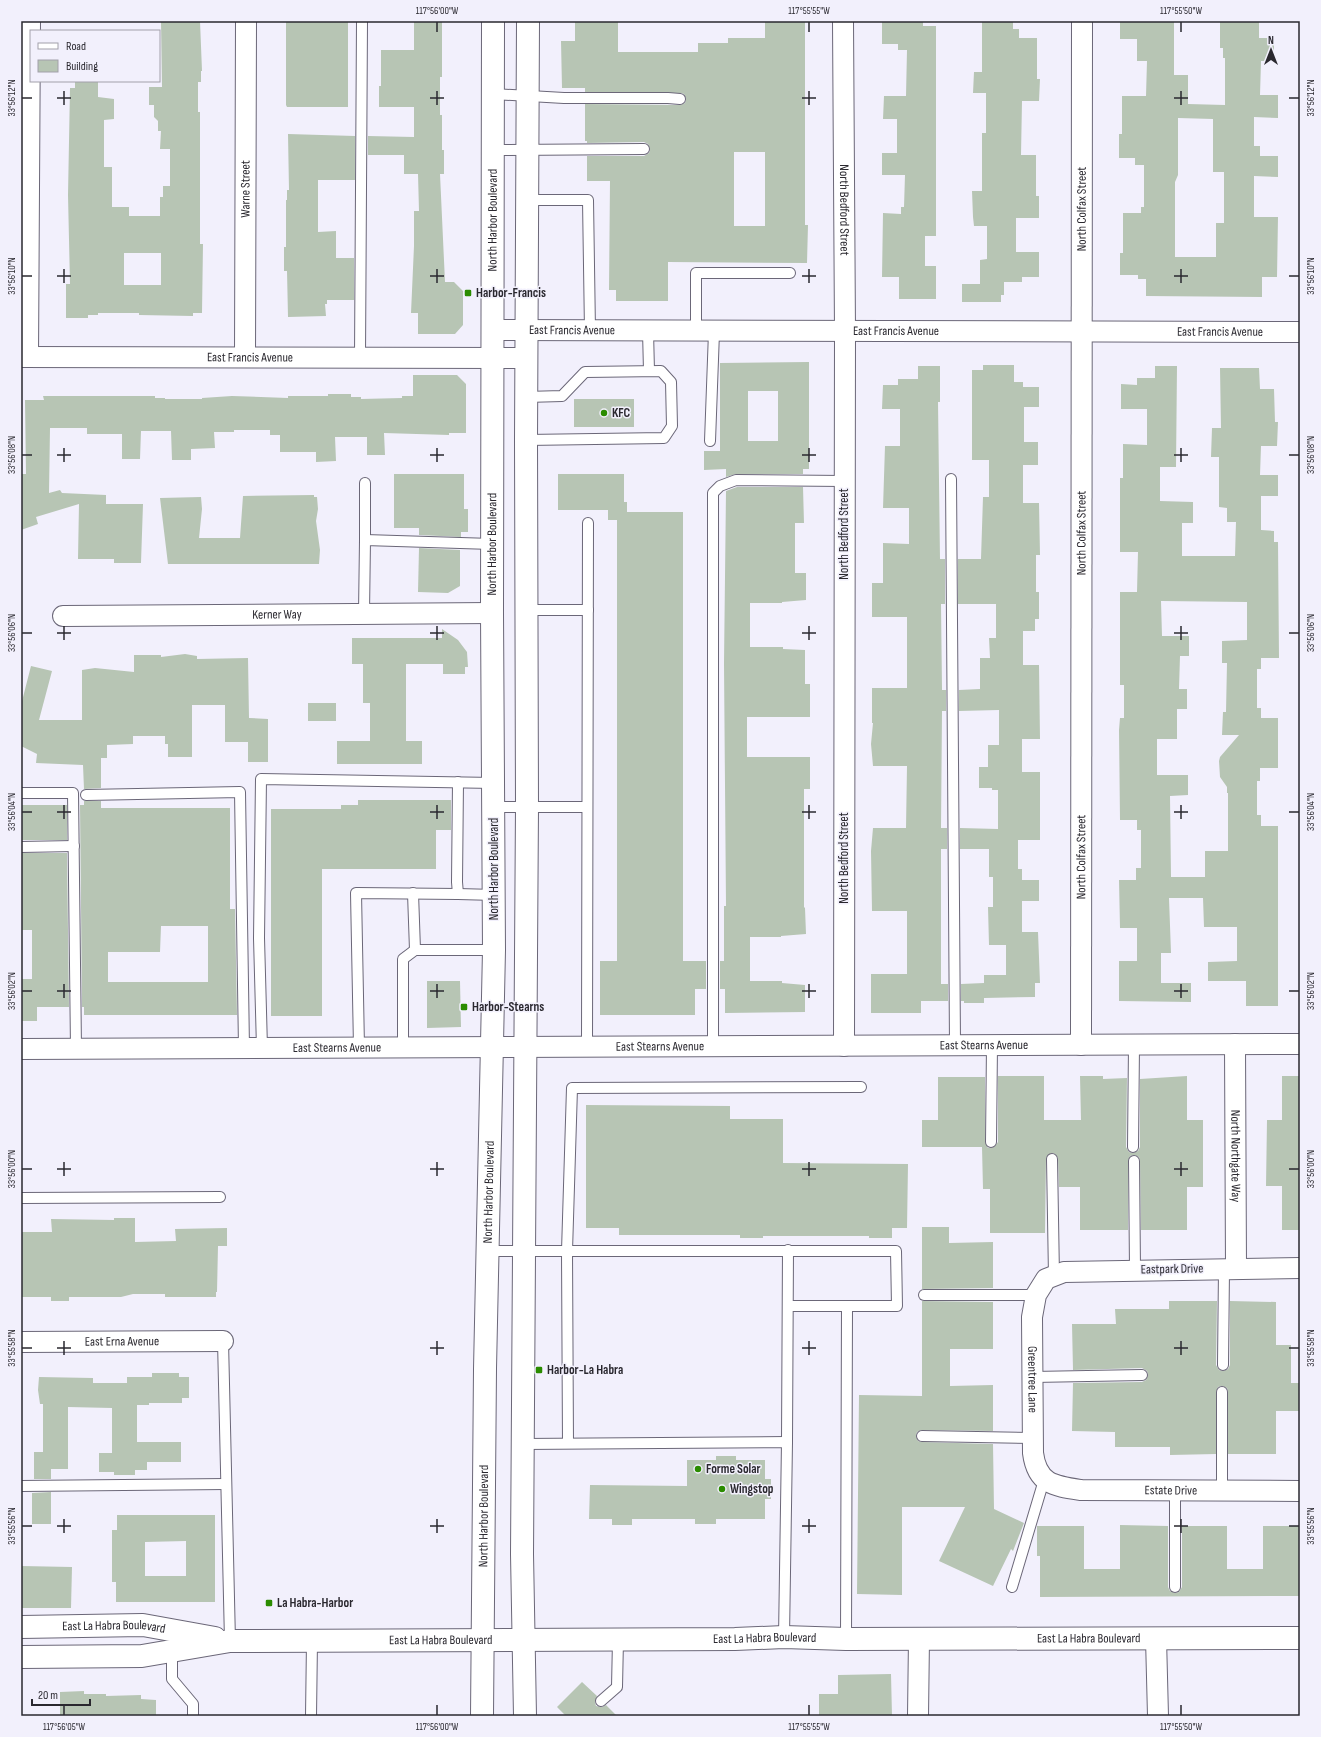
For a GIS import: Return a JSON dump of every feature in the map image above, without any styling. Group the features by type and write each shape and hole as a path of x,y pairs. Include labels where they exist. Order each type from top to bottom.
{"main road":[{"name":"North Harbor Boulevard","path":"482,1716 488,1250 495,895 492,614 493,21"},
{"path":"525,1716 523,1444 527,807 526,396 528,21"},
{"name":"East La Habra Boulevard","path":"21,1627 143,1625 230,1641"},
{"name":"East La Habra Boulevard","path":"21,1657 142,1656 230,1641 618,1640 784,1637 846,1639 1300,1638"}],"street":[{"path":"25,357 30,21"},
{"name":"Warne Street","path":"244,357 246,21"},
{"name":"North Bedford Street","path":"843,21 845,332 844,1046"},
{"name":"North Colfax Street","path":"1081,1045 1082,21"},
{"name":"East Francis Avenue","path":"492,330 705,332 1300,332"},
{"name":"East Francis Avenue","path":"25,357 527,358"},
{"name":"Kerner Way","path":"63,616 364,613 492,614"},
{"name":"North Northgate Way","path":"1230,1268 1235,1044"},
{"name":"East Stearns Avenue","path":"21,1049 1300,1044"},
{"name":"Eastpark Drive","path":"1045,1283 1064,1272 1300,1268"},
{"name":"Greentree Lane","path":"1044,1480 1035,1466 1033,1438 1032,1317 1045,1283"},
{"name":"East Erna Avenue","path":"21,1342 223,1342"},
{"name":"Estate Drive","path":"1044,1480 1061,1487 1081,1490 1300,1491"},
{"path":"918,1716 919,1638"},
{"path":"1156,1638 1158,1716"}],"lane":[{"path":"360,357 362,21"},
{"path":"493,94 564,98 680,99"},
{"path":"493,150 527,151 644,149"},
{"path":"527,200 588,200 590,331"},
{"path":"710,441 705,332 696,273 790,273"},
{"path":"648,331 649,371"},
{"path":"526,396 562,396 585,372 661,370 671,382 672,426 664,438 526,440"},
{"path":"951,479 955,1045"},
{"path":"713,1046 713,493 720,486 736,480 844,481"},
{"path":"364,613 365,483"},
{"path":"587,1046 588,524"},
{"path":"364,540 492,544"},
{"path":"527,610 588,610"},
{"path":"253,1048 259,938 261,779 494,783"},
{"path":"458,782 458,894"},
{"path":"86,795 240,792 253,1048"},
{"path":"21,793 73,793 76,1049"},
{"path":"494,807 587,807"},
{"path":"21,847 74,846"},
{"path":"359,1047 356,893 495,895"},
{"path":"413,893 415,950"},
{"path":"403,1047 403,959 415,950 494,950"},
{"path":"991,1142 992,1045"},
{"path":"1133,1147 1134,1045"},
{"path":"568,1443 567,1252 572,1088 861,1087"},
{"path":"924,1294 1045,1283 1052,1159"},
{"path":"1134,1161 1135,1270"},
{"path":"21,1198 220,1197"},
{"path":"488,1250 567,1252 788,1250 896,1251 897,1306 788,1306"},
{"path":"784,1637 788,1250"},
{"path":"1223,1365 1230,1268"},
{"path":"846,1639 847,1306"},
{"path":"223,1342 230,1641"},
{"path":"1033,1377 1142,1375"},
{"path":"1222,1392 1222,1491"},
{"path":"922,1436 1033,1438"},
{"path":"523,1444 787,1442"},
{"path":"1012,1587 1044,1480"},
{"path":"21,1486 226,1484"},
{"path":"1175,1587 1176,1491"},
{"path":"601,1701 617,1687 618,1640"},
{"path":"312,1641 312,1716"},
{"path":"172,1651 172,1679 193,1704 193,1716"}],"building":[{"path":"161,21 200,21 202,71 201,82 198,82 198,112 200,112 200,244 203,244 202,313 193,313 193,316 139,315 139,313 98,313 98,315 88,315 88,318 66,318 66,284 70,284 68,195 70,88 75,88 75,82 98,82 98,97 114,99 114,119 104,120 104,167 112,167 112,207 129,207 129,216 160,216 160,197 163,197 163,186 170,186 170,149 160,149 161,131 158,131 158,121 154,117 154,105 149,105 149,87 162,87","holes":["124,253 161,253 161,285 124,285"]},
{"path":"286,21 348,21 348,107 287,107"},
{"path":"414,21 442,21 440,115 442,115 444,174 440,174 445,282 454,282 463,291 463,325 455,334 418,334 418,313 411,313 414,211 419,211 418,174 404,174 404,155 368,155 368,136 414,137 414,107 379,107 379,86 381,86 381,50 414,50"},
{"path":"575,21 618,21 618,52 698,52 698,43 728,43 728,38 765,38 765,21 805,21 805,225 808,225 807,263 668,262 668,301 616,301 616,290 609,290 610,181 587,181 587,156 644,156 649,153 650,149 648,144 644,142 587,143 587,141 585,141 585,104 680,105 685,103 686,99 684,94 681,93 585,92 585,88 562,88 561,41 575,41","holes":["734,152 765,152 765,226 734,226"]},
{"path":"882,21 923,21 923,26 936,26 936,236 925,236 925,266 936,266 936,299 899,299 899,277 882,277 883,213 901,214 901,207 904,207 905,175 882,175 882,153 897,153 897,119 883,119 884,96 906,96 907,50 898,50 898,44 882,44"},
{"path":"982,21 1013,21 1013,29 1019,29 1019,38 1037,38 1037,79 1040,79 1039,101 1022,101 1021,155 1036,155 1036,196 1039,196 1039,218 1016,218 1016,252 1039,252 1039,277 1022,277 1022,282 1004,282 1004,295 1001,295 1001,302 962,302 962,284 980,284 980,260 987,259 987,226 974,226 972,191 982,191 982,133 986,133 986,93 973,93 974,72 982,72"},
{"path":"1120,21 1174,21 1174,75 1188,75 1188,104 1225,105 1225,58 1223,58 1223,48 1220,48 1220,21 1259,21 1259,38 1274,38 1274,61 1261,61 1260,95 1278,95 1278,118 1254,117 1254,146 1260,146 1260,156 1278,156 1278,177 1254,176 1254,217 1278,217 1277,277 1262,277 1262,297 1146,296 1146,279 1138,279 1138,275 1120,275 1120,253 1123,253 1123,213 1141,213 1141,207 1144,207 1144,165 1135,165 1135,158 1119,158 1119,134 1122,134 1122,96 1146,96 1147,61 1137,61 1137,39 1120,39","holes":["1178,118 1213,119 1213,172 1224,172 1224,223 1216,223 1216,257 1175,257 1175,182 1178,175"]},
{"path":"288,134 355,136 355,180 318,180 318,232 336,231 336,258 354,258 354,300 327,300 327,304 325,304 326,316 288,317 287,271 284,271 284,247 286,247 286,200 287,190 289,190"},
{"path":"809,362 809,469 803,469 803,474 736,474 726,477 726,469 704,470 704,451 720,451 720,363","holes":["748,391 778,391 778,441 748,441"]},
{"path":"983,365 1014,365 1014,382 1023,382 1023,387 1039,387 1039,407 1024,407 1024,442 1038,442 1038,465 1023,465 1023,503 1039,503 1040,555 1036,555 1036,592 1039,592 1039,619 1035,619 1035,631 1023,631 1023,665 1039,665 1040,739 1022,739 1022,772 1040,772 1040,840 1018,840 1018,869 1022,869 1022,880 1039,880 1039,901 1022,901 1022,932 1038,932 1040,983 1035,983 1035,997 984,998 984,1003 964,1003 964,1001 961,1001 961,984 984,983 984,975 1006,975 1006,945 989,945 988,907 993,907 993,877 989,877 989,849 960,849 960,828 998,829 998,790 992,790 992,788 979,788 979,767 988,767 988,745 999,745 999,710 959,711 959,690 980,689 980,658 990,658 989,638 996,638 996,604 958,604 958,559 981,559 983,497 989,497 989,460 972,460 972,370 983,370"},
{"path":"918,366 940,366 940,402 938,402 940,559 945,559 945,604 941,604 942,690 946,690 946,711 942,711 941,828 947,828 947,849 941,849 941,984 948,984 948,1001 921,1001 921,1013 871,1013 871,974 907,974 907,911 872,911 871,851 873,828 906,828 907,766 873,766 871,744 873,723 872,688 907,688 907,617 872,617 872,583 883,583 883,543 909,544 909,508 883,508 885,446 900,446 900,409 882,409 883,385 898,385 898,379 918,379"},
{"path":"1155,366 1177,366 1176,467 1160,467 1160,501 1193,502 1193,523 1182,523 1182,556 1235,556 1236,522 1227,522 1227,508 1219,507 1219,457 1211,457 1212,428 1221,428 1220,368 1259,368 1260,389 1274,389 1275,422 1278,422 1277,446 1261,446 1260,475 1278,475 1278,496 1261,496 1261,530 1274,531 1274,542 1278,542 1279,658 1261,658 1261,669 1257,669 1257,708 1261,708 1261,718 1278,718 1278,768 1260,768 1260,781 1257,781 1257,815 1261,815 1261,826 1278,826 1278,1006 1246,1006 1246,981 1208,981 1208,962 1237,961 1237,927 1204,927 1203,898 1169,898 1171,953 1161,953 1161,983 1191,983 1191,1002 1119,1001 1119,961 1137,961 1137,928 1120,928 1119,880 1136,880 1136,868 1141,868 1141,830 1137,830 1137,820 1120,820 1119,730 1120,718 1124,718 1124,685 1120,685 1120,592 1137,592 1138,552 1120,552 1120,478 1123,478 1123,444 1147,445 1147,409 1121,409 1121,384 1137,385 1137,378 1155,378","holes":["1161,601 1247,602 1247,640 1222,641 1222,663 1227,663 1226,712 1223,712 1222,735 1239,735 1220,757 1219,761 1220,777 1227,787 1228,793 1228,851 1205,851 1205,877 1171,877 1170,796 1188,795 1188,775 1157,775 1157,739 1177,739 1177,709 1187,709 1187,689 1179,689 1180,656 1189,656 1189,636 1162,636"]},
{"path":"413,375 457,375 466,384 466,433 449,433 449,435 384,433 385,455 367,455 367,437 335,437 336,461 316,462 316,452 280,452 280,435 270,435 270,430 234,430 234,432 214,432 215,448 191,449 191,460 172,460 171,431 141,431 140,459 122,459 122,434 87,434 87,428 50,428 49,493 60,490 62,493 106,495 106,504 143,504 141,563 114,563 114,559 78,559 79,504 36,517 38,524 21,530 21,474 26,474 25,400 44,400 43,396 155,396 155,398 165,399 202,399 232,396 288,398 288,396 328,396 328,394 351,394 351,397 361,397 361,399 402,398 402,396 413,396"},
{"path":"574,399 634,399 634,427 574,427"},
{"path":"394,474 464,474 464,509 468,509 468,532 461,532 461,537 419,535 419,528 394,528"},
{"path":"558,474 624,474 624,502 627,502 627,512 683,512 683,961 706,961 706,989 695,989 695,1015 600,1015 600,961 617,961 617,520 608,520 608,510 558,510"},
{"path":"737,487 803,487 804,523 795,523 795,573 806,573 806,600 782,603 750,603 750,647 783,647 783,649 805,650 805,684 810,684 810,717 747,717 747,757 810,757 810,789 804,789 804,907 806,934 781,937 750,937 750,981 782,981 782,983 805,985 805,1012 725,1013 725,989 720,989 720,961 724,961 724,906 726,906 724,664 726,491"},
{"path":"314,495 314,497 317,497 318,509 316,521 320,550 319,564 168,564 160,498 201,497 202,509 199,538 240,538 243,496"},
{"path":"419,548 460,550 460,586 448,593 418,592"},
{"path":"442,629 458,640 467,652 468,667 465,667 465,674 443,674 443,664 406,664 406,741 422,741 422,764 337,764 337,741 370,741 370,703 363,703 363,664 352,664 352,638 442,638"},
{"path":"185,654 197,656 197,659 248,658 249,718 268,719 268,762 248,762 248,742 225,742 225,705 192,705 192,757 168,757 168,744 165,744 165,736 133,736 133,744 107,745 107,758 101,758 101,788 84,789 83,765 36,763 37,754 21,746 21,705 31,666 52,671 39,720 82,720 82,670 95,668 134,672 134,655 161,655 161,657"},
{"path":"308,703 336,703 336,721 308,721"},
{"path":"358,800 451,800 451,830 436,830 436,869 322,869 322,1016 271,1016 271,809 341,809 341,805 358,805"},
{"path":"84,801 101,801 101,808 230,808 230,909 235,909 237,1015 84,1015 84,1007 82,1007 80,805 84,805","holes":["161,926 208,926 208,982 108,982 108,952 160,952"]},
{"path":"21,805 67,805 67,840 21,840"},
{"path":"21,853 67,853 69,1007 37,1007 37,1021 21,1021 21,979 32,979 32,930 21,930"},
{"path":"427,981 460,981 461,1027 427,1028"},
{"path":"998,1076 1044,1076 1044,1120 1081,1120 1080,1076 1103,1076 1103,1079 1127,1078 1126,1147 1129,1152 1133,1153 1138,1151 1140,1147 1140,1079 1187,1076 1187,1120 1203,1120 1203,1187 1187,1187 1187,1230 1141,1230 1140,1161 1139,1157 1134,1155 1130,1156 1128,1161 1128,1230 1080,1230 1080,1187 1059,1187 1058,1158 1052,1153 1047,1156 1046,1159 1045,1233 990,1233 990,1189 983,1189 982,1147 922,1147 922,1120 938,1120 938,1077 985,1077 985,1142 988,1148 994,1147 998,1142"},
{"path":"1282,1076 1300,1076 1300,1230 1282,1230 1282,1186 1266,1186 1267,1120 1282,1120"},
{"path":"586,1105 730,1106 730,1119 783,1119 783,1163 908,1164 907,1228 892,1228 892,1238 869,1238 869,1236 763,1236 763,1238 740,1238 740,1235 619,1235 619,1228 586,1228"},
{"path":"114,1218 135,1218 135,1242 176,1241 175,1229 227,1228 227,1246 218,1246 216,1297 165,1297 165,1294 133,1294 121,1297 69,1297 69,1301 51,1301 51,1297 21,1297 21,1232 52,1232 51,1219 114,1220"},
{"path":"922,1227 949,1227 949,1243 993,1242 993,1288 922,1289"},
{"path":"922,1301 993,1302 993,1349 950,1349 950,1386 993,1385 993,1431 922,1430 917,1432 916,1436 918,1441 922,1442 993,1444 994,1509 1024,1523 1013,1551 1011,1549 993,1586 939,1561 965,1507 902,1507 902,1595 857,1594 859,1395 922,1396"},
{"path":"1169,1301 1217,1301 1216,1365 1219,1370 1223,1371 1228,1369 1230,1365 1230,1301 1276,1302 1276,1345 1291,1345 1291,1383 1300,1383 1300,1411 1276,1411 1276,1454 1228,1454 1228,1392 1227,1388 1222,1386 1218,1387 1216,1392 1216,1454 1170,1455 1170,1447 1115,1447 1115,1432 1072,1431 1073,1383 1142,1382 1146,1380 1148,1375 1147,1371 1142,1368 1073,1370 1072,1324 1116,1324 1115,1309 1169,1309"},
{"path":"152,1373 179,1373 179,1377 189,1377 189,1398 182,1398 182,1403 149,1403 149,1405 137,1405 137,1442 181,1442 181,1462 147,1462 147,1470 135,1470 135,1475 114,1475 114,1472 99,1472 99,1453 112,1453 112,1408 68,1407 68,1469 51,1469 51,1479 34,1479 34,1452 43,1452 43,1404 40,1404 38,1390 39,1377 93,1378 93,1383 127,1383 127,1377 152,1377"},
{"path":"716,1456 736,1456 736,1460 765,1460 765,1479 771,1479 771,1499 765,1499 765,1519 716,1519 716,1524 695,1524 695,1519 632,1519 632,1525 612,1525 612,1519 589,1519 590,1485 687,1486 687,1460 716,1460"},
{"path":"51,1492 51,1524 32,1524 32,1493"},
{"path":"117,1515 215,1515 215,1602 116,1602 116,1582 112,1582 112,1530 117,1530","holes":["186,1541 186,1576 145,1576 145,1542"]},
{"path":"1120,1525 1168,1526 1168,1587 1170,1591 1175,1593 1179,1592 1182,1587 1182,1526 1227,1526 1227,1569 1263,1569 1263,1526 1300,1526 1300,1596 1040,1597 1040,1556 1037,1556 1037,1526 1084,1526 1084,1569 1120,1569"},
{"path":"21,1566 72,1567 71,1608 21,1608"},
{"path":"891,1674 892,1716 819,1716 819,1694 838,1694 838,1675"},
{"path":"582,1682 597,1696 595,1702 596,1706 602,1707 606,1705 617,1716 566,1716 557,1707"},
{"path":"84,1691 84,1694 106,1694 106,1696 141,1695 141,1699 156,1700 156,1716 60,1716 60,1692"}],"place":[{"name":"Harbor-Francis","path":"468,293"},
{"name":"KFC","path":"604,413"},
{"name":"Harbor-Stearns","path":"464,1007"},
{"name":"Harbor-La Habra","path":"539,1370"},
{"name":"Forme Solar","path":"698,1469"},
{"name":"Wingstop","path":"722,1489"},
{"name":"La Habra-Harbor","path":"269,1603"}]}
